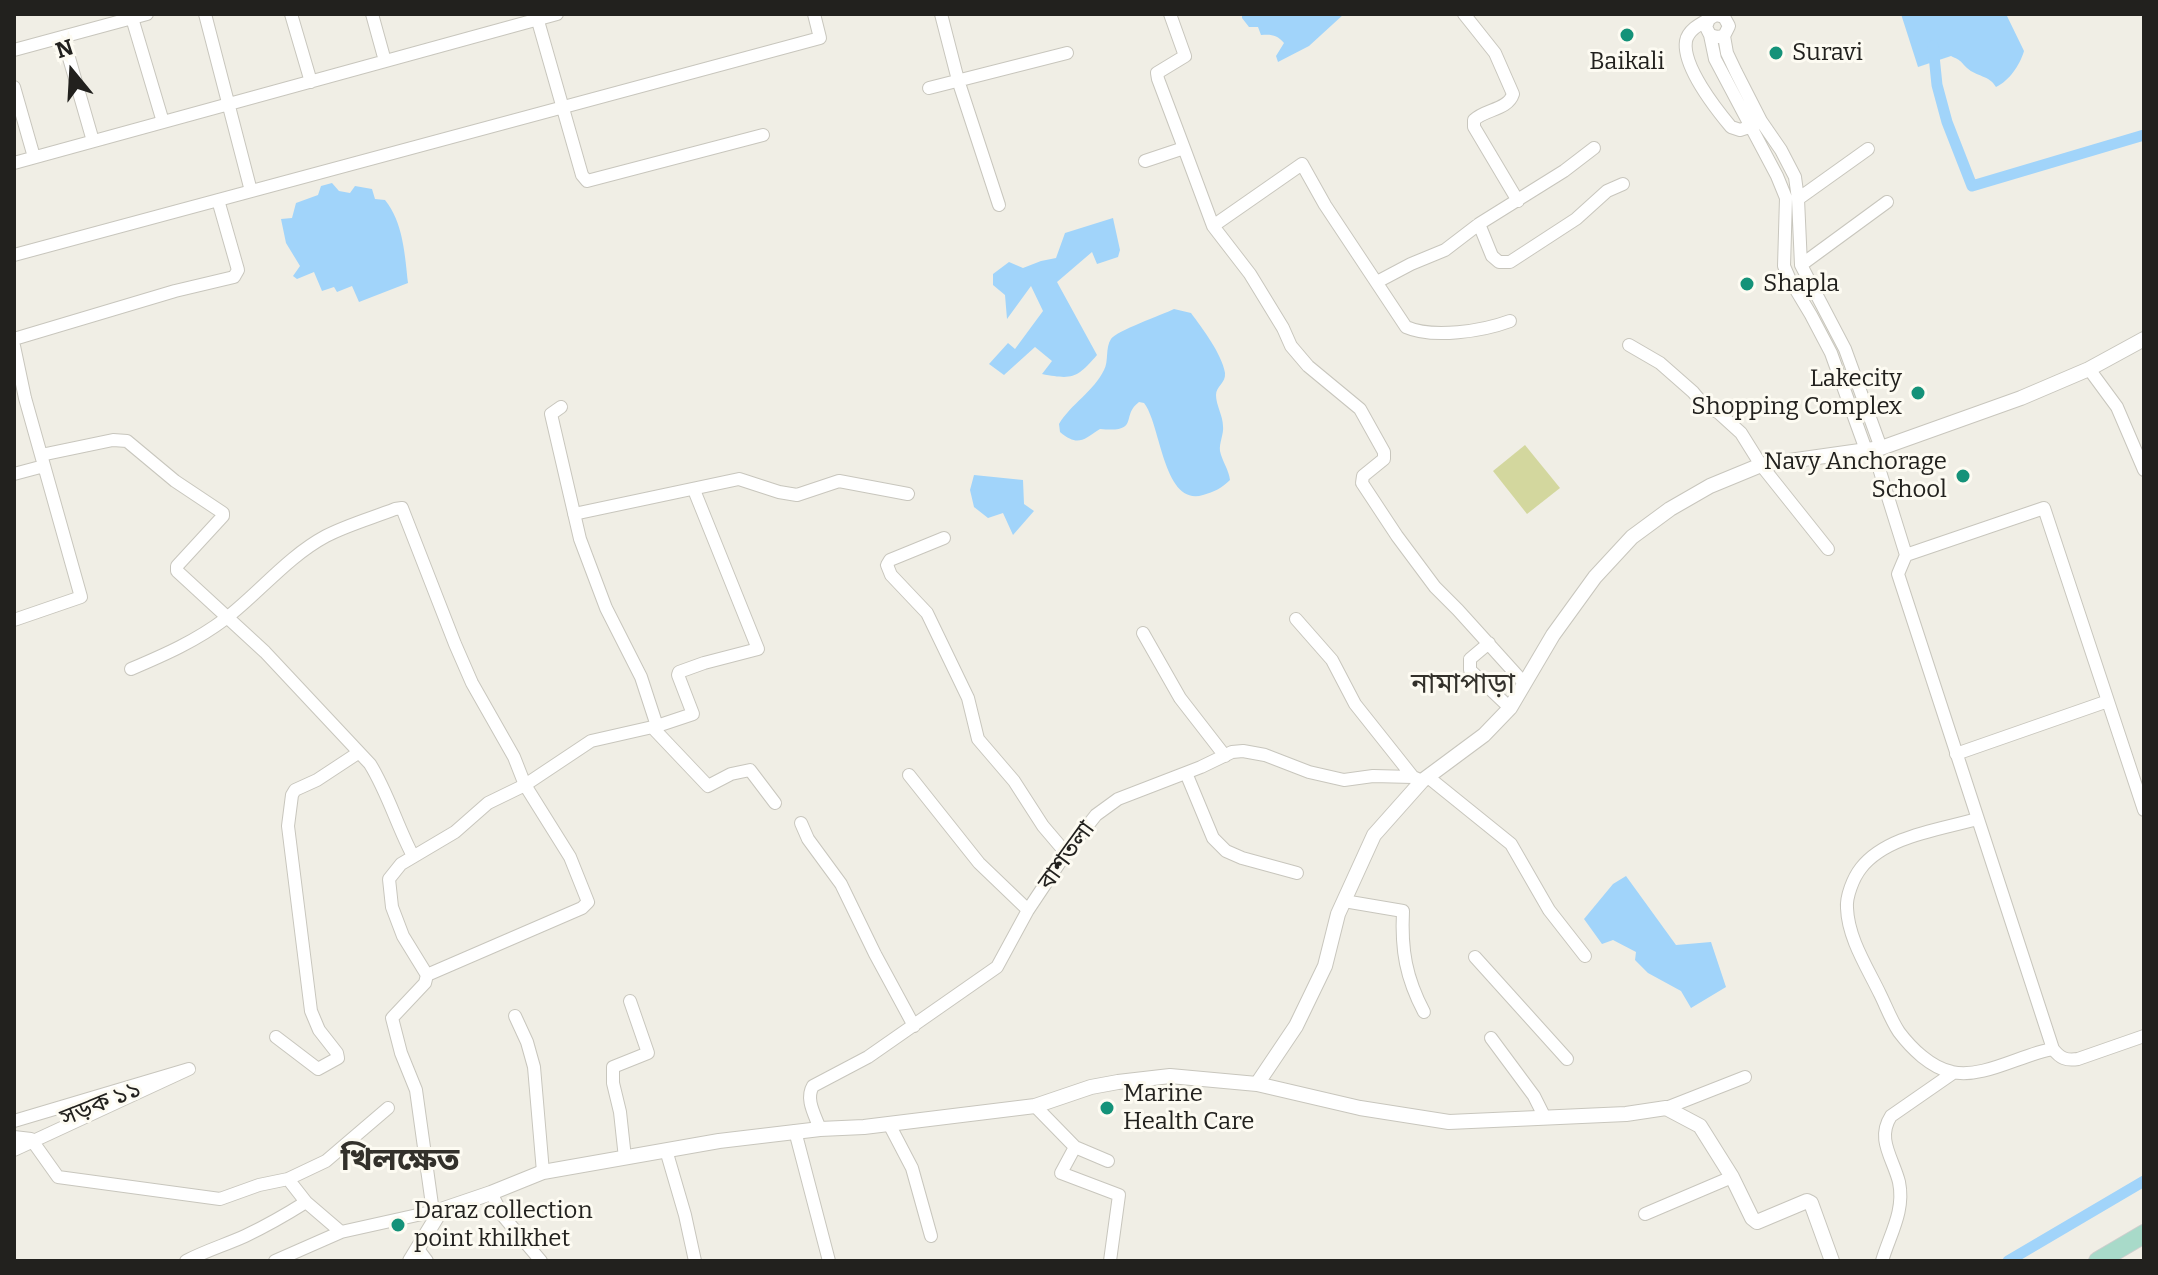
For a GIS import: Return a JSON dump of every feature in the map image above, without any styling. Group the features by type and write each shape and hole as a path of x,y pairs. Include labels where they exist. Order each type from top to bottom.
{"main road":[{"path":"2098,1261 2144,1234"}],"street":[{"path":"14,50 147,14"},
{"path":"205,14 251,191"},
{"path":"291,14 311,82"},
{"path":"372,14 385,61"},
{"path":"14,163 557,14"},
{"path":"14,255 820,38 814,14"},
{"path":"941,14 958,80 999,205"},
{"path":"1170,14 1185,56 1157,73 1158,79 1213,226 1250,274 1291,346 1308,366 1360,409 1384,452 1384,459 1363,476 1362,483 1397,536 1435,587 1524,683"},
{"path":"1464,14 1495,53 1513,94 1508,103 1480,114 1474,120 1474,127 1518,201"},
{"path":"1718,16 1706,27 1715,59 1756,124 1781,150 1795,177 1801,265 1845,349 1906,555 1898,574 2053,1049 2068,1060 2078,1059 2144,1036"},
{"path":"1718,16 1729,26 1724,36 1727,53 1786,198 1784,266 1831,353 1874,449"},
{"path":"1718,16 1694,28 1686,40 1688,58 1695,75 1731,127 1740,130 1756,124"},
{"path":"537,17 582,175 587,181 763,135"},
{"path":"132,18 163,122"},
{"path":"1710,35 1724,36"},
{"path":"63,37 93,141"},
{"path":"929,88 1067,53"},
{"path":"14,87 34,157"},
{"path":"1145,161 1184,148"},
{"path":"1377,282 1445,250 1594,148"},
{"path":"1798,199 1868,149"},
{"path":"1213,226 1302,164 1325,205 1406,327 1417,332 1450,332 1510,321"},
{"path":"1479,224 1492,256 1499,262 1510,262 1576,219 1607,191 1623,184"},
{"path":"14,339 175,291 234,277 238,270 218,200"},
{"path":"1801,265 1887,202"},
{"path":"1785,239 1800,238"},
{"path":"1811,315 1823,307"},
{"path":"1257,1084 1296,1026 1325,966 1338,914 1374,835 1421,779 1484,735 1510,708 1553,635 1595,577 1632,537 1670,509 1710,486 1761,465 1874,449 2021,398 2089,369 2144,339"},
{"path":"1629,345 1660,363 1703,404 1719,413 1741,433 1761,465 1828,549"},
{"path":"14,346 20,400 42,460 81,597 14,620"},
{"path":"1831,353 1845,349"},
{"path":"2089,369 2117,407 2144,470"},
{"path":"561,407 551,414 580,539 606,608 641,677 654,726 708,786 731,774 750,770 775,803"},
{"path":"14,474 42,460 113,440 127,441 175,481 223,513 177,566 177,571 265,652 370,764 383,785 399,830 413,856"},
{"path":"574,514 739,479 797,495 839,481 908,494"},
{"path":"418,1257 437,1211 416,1090 401,1053 392,1018 425,983 427,975 403,936 392,907 389,879 394,870 455,832 488,803 525,785 591,741 693,714 679,672 758,649 694,490"},
{"path":"131,669 173,651 227,618 300,553 326,536 402,508 472,683 514,757 525,785 570,857 588,902 582,908 427,975"},
{"path":"1906,555 2044,508 2144,810"},
{"path":"944,538 890,560 887,565 891,575 927,613 968,698 978,739 1014,781 1043,826 1066,853"},
{"path":"1296,619 1332,660 1355,704 1421,779 1511,844 1549,910 1585,956"},
{"path":"1143,633 1180,698 1225,756"},
{"path":"1489,643 1470,659 1470,670 1510,708"},
{"path":"1956,754 2108,701"},
{"name":"বাশতলা","path":"820,1129 809,1100 813,1086 868,1057 997,967 1028,910 1066,853 1096,815 1118,799 1232,752 1243,751 1344,780 1373,776 1421,779"},
{"path":"276,1037 318,1069 338,1058 319,1030 311,1011 288,826 295,790 317,780 358,753"},
{"path":"1186,773 1213,838 1226,851 1297,873"},
{"path":"909,775 979,863 1028,910"},
{"path":"1977,819 1895,842 1861,868 1854,879 1846,906 1854,940 1899,1032 1933,1064 1953,1073 1977,1071 2053,1049"},
{"path":"801,823 808,839 841,884 914,1026"},
{"path":"1344,901 1403,911 1406,966 1412,990 1424,1012"},
{"path":"1475,957 1567,1059"},
{"path":"625,1158 613,1067 648,1053 630,1001"},
{"path":"515,1016 534,1067 543,1172"},
{"path":"1491,1038 1534,1096 1545,1118"},
{"path":"14,1121 189,1069"},
{"path":"14,1150 189,1069"},
{"name":"সড়ক ১১","path":"14,1138 189,1069"},
{"path":"1882,1261 1896,1228 1901,1194 1884,1137 1885,1126 1891,1116 1953,1073"},
{"path":"275,1261 341,1232 437,1211 543,1172 795,1131 889,1124 1035,1106 1091,1087 1170,1076 1257,1084 1360,1108 1449,1122 1626,1114 1666,1108 1745,1077"},
{"path":"1035,1106 1075,1147 1108,1161"},
{"path":"14,1138 27,1138 35,1143 58,1177 220,1199 259,1185 288,1179 326,1161 388,1108"},
{"path":"1666,1108 1700,1126 1757,1222 1807,1201 1811,1203 1832,1261"},
{"path":"889,1124 912,1168 931,1236"},
{"path":"795,1131 829,1261"},
{"path":"1075,1147 1061,1173 1119,1195 1110,1261"},
{"path":"666,1150 695,1261"},
{"path":"1645,1214 1732,1177"},
{"path":"288,1179 306,1202 341,1232"},
{"path":"491,1193 503,1216 541,1261"},
{"path":"186,1261 244,1237 306,1202"}],"green space":[{"path":"1525,445 1560,488 1527,514 1493,471"}],"water":[{"path":"1242,14 1344,14 1309,46 1278,62 1276,56 1284,43 1274,36 1261,35 1258,27 1249,27"},
{"path":"1901,14 2004,14 2024,51 2013,72 1996,87 1951,56 1918,67"},
{"path":"332,183 339,191 350,193 355,186 372,189 375,199 385,200 396,218 408,283 359,302 352,286 337,292 334,287 322,291 314,272 297,279 293,276 300,266 286,243 281,219 292,218 296,203 318,195 321,186"},
{"path":"1113,218 1120,250 1118,257 1097,264 1092,252 1057,282 1097,355 1079,373 1068,377 1042,374 1052,361 1035,347 1004,375 989,364 1008,343 1015,349 1043,311 1031,286 1007,319 1005,295 993,285 993,274 1009,262 1023,268 1056,258 1065,233"},
{"path":"1174,309 1191,313 1216,350 1225,373 1216,395 1223,426 1220,451 1230,480 1203,495 1190,495 1179,489 1171,477 1144,403 1139,402 1134,407 1128,422 1121,428 1100,429 1076,441 1060,432 1059,424 1104,370 1111,339"},
{"path":"974,475 1023,480 1024,504 1034,511 1013,535 1003,513 988,518 974,507 970,490"},
{"path":"1626,876 1676,945 1711,942 1726,987 1691,1008 1681,991 1648,973 1635,960 1636,952 1613,940 1602,944 1584,919 1613,884"}],"waterway":[{"path":"1933,46 1937,85 1947,122 1972,186 2144,135"},
{"path":"2008,1261 2144,1181"}],"place":[{"name":"Baikali","path":"1627,35"},
{"name":"Suravi","path":"1776,53"},
{"name":"Shapla","path":"1747,284"},
{"name":"Lakecity Shopping Complex","path":"1918,393"},
{"name":"Navy Anchorage School","path":"1963,476"},
{"name":"Marine Health Care","path":"1107,1108"},
{"name":"Daraz collection point khilkhet","path":"398,1225"}],"district":[{"name":"নামাপাড়া","path":"1463,685"},
{"name":"খিলক্ষেত","path":"400,1161"}]}
